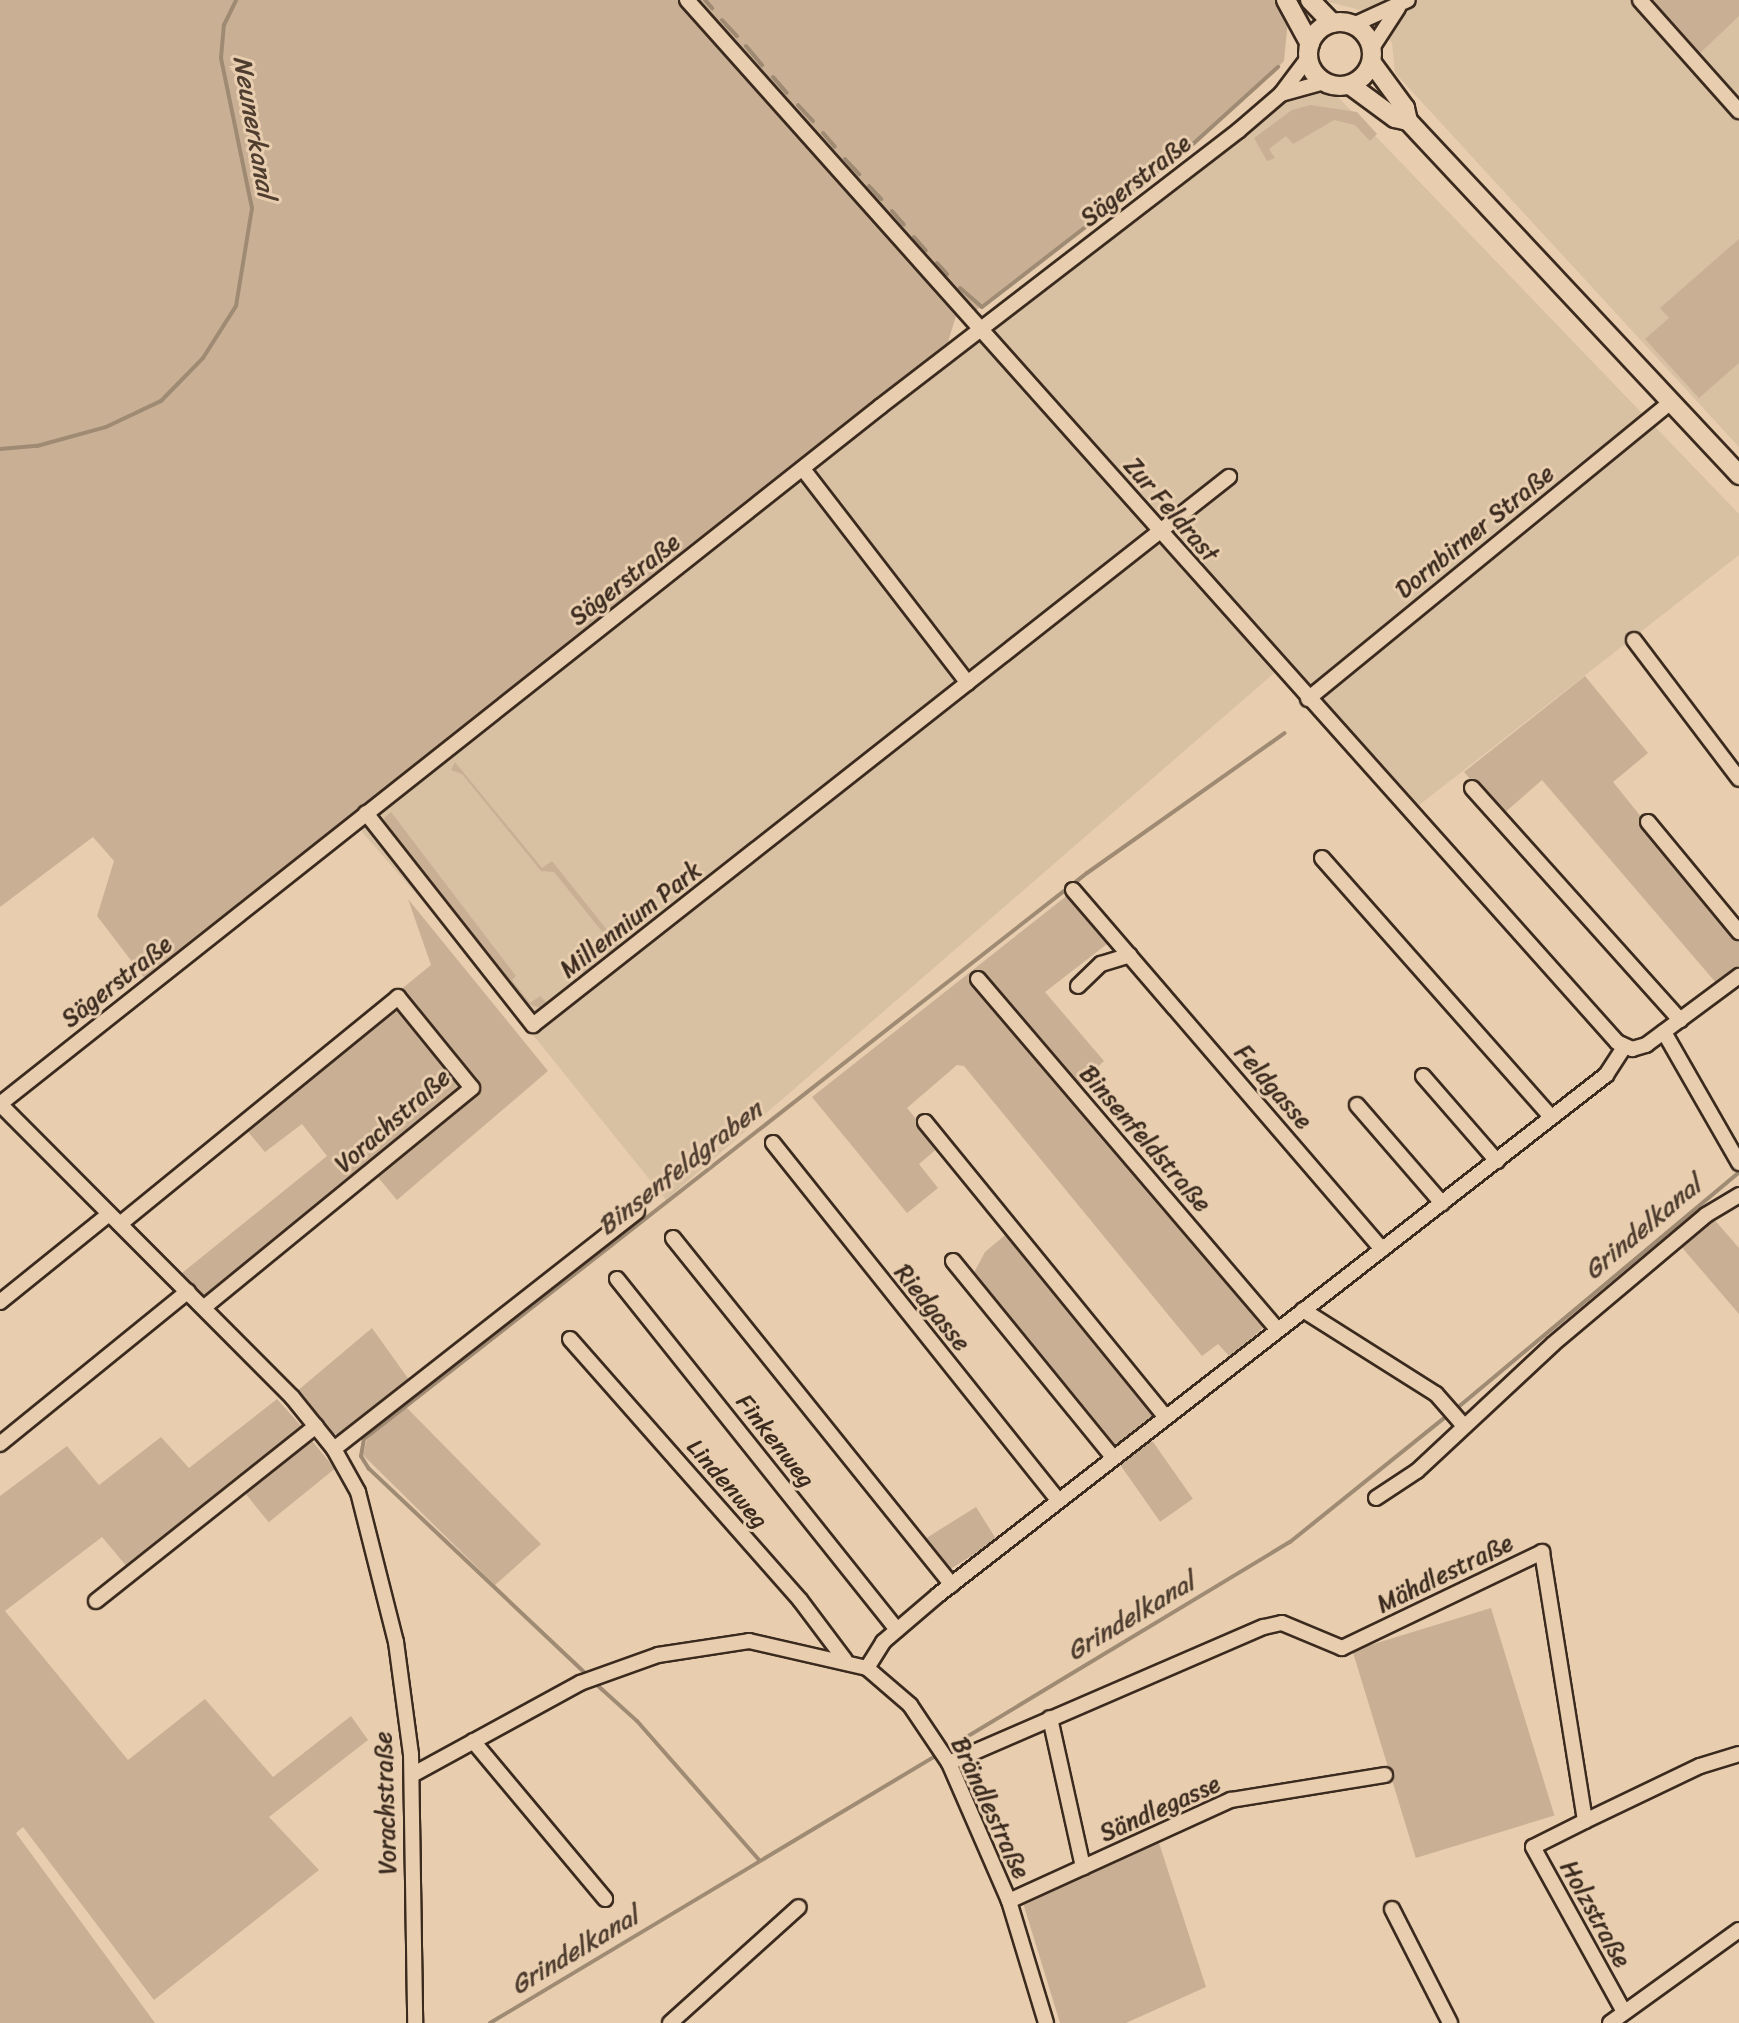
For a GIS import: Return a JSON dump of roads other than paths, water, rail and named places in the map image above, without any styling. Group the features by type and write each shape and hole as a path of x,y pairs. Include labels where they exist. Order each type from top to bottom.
{"main road":[{"path":"1286,0 1324,82 1350,85 1395,118 1408,121"},
{"path":"1310,0 1332,23 1353,25 1405,108 1408,121 1739,475"},
{"path":"1309,51 1332,23"},
{"path":"1350,85 1372,55"}],"street":[{"name":"Zur Feldrast","path":"687,0 1308,699 1624,1047"},
{"path":"1640,0 1739,111"},
{"path":"1353,25 1403,4"},
{"path":"1372,55 1403,4"},
{"name":"Sägerstraße","path":"0,1104 1281,94 1309,51"},
{"name":"Sägerstraße","path":"1281,94 1324,82"},
{"name":"Dornbirner Straße","path":"1308,699 1672,401"},
{"path":"803,469 968,683"},
{"name":"Millennium Park","path":"366,813 533,1025 1229,477"},
{"path":"1634,640 1739,779"},
{"path":"1472,788 1680,1020"},
{"path":"1648,822 1739,932"},
{"path":"1322,858 1551,1117"},
{"name":"Feldgasse","path":"1073,890 1382,1249"},
{"path":"1078,986 1101,964 1130,955"},
{"path":"867,1668 897,1630 1165,1416 1606,1075 1624,1047 1638,1049 1739,976"},
{"name":"Binsenfeldstraße","path":"978,979 1277,1329"},
{"name":"Vorachstraße","path":"0,1302 114,1219 398,997 472,1088 204,1307"},
{"path":"1664,1032 1738,1162"},
{"path":"1423,1076 1497,1161"},
{"name":"Vorachstraße","path":"0,1104 204,1307 316,1426 334,1449 372,1531 396,1642 412,1775 415,2023"},
{"path":"1357,1105 1442,1203"},
{"path":"925,1122 1165,1416"},
{"name":"Riedgasse","path":"773,1143 1058,1500"},
{"path":"1376,1498 1417,1471 1461,1422 1706,1215 1739,1195"},
{"path":"334,1449 637,1211"},
{"path":"673,1238 952,1585"},
{"path":"953,1261 1113,1457"},
{"name":"Finkenweg","path":"617,1279 897,1630"},
{"path":"0,1444 188,1291"},
{"path":"1303,1310 1446,1403 1461,1422"},
{"name":"Lindenweg","path":"570,1339 800,1600 845,1660"},
{"path":"96,1601 316,1426"},
{"name":"Mähdlestraße","path":"948,1761 1264,1627 1282,1623 1342,1648 1542,1552 1585,1821"},
{"name":"Brändlestraße","path":"412,1775 580,1683 658,1655 749,1641 845,1660 867,1668 883,1676 910,1705 948,1761 1009,1901 1046,2023"},
{"path":"1050,1718 1083,1867"},
{"path":"473,1741 605,1899"},
{"path":"1585,1821 1700,1766 1739,1754"},
{"name":"Sändlegasse","path":"1009,1901 1231,1800 1385,1775"},
{"name":"Holzstraße","path":"1585,1821 1533,1847 1623,2010"},
{"path":"670,2023 799,1907"},
{"path":"1392,1909 1450,2023"},
{"name":"Holzstraße","path":"1610,2023 1623,2010 1739,1930"}],"waterway":[{"name":"Neunerkanal","path":"0,449 37,446 106,427 161,401 203,358 236,306 252,208 221,58 224,25 236,0"},
{"path":"705,0 712,8"},
{"path":"722,20 737,36"},
{"path":"746,46 762,65"},
{"path":"960,288 982,307 1193,144 1278,67"},
{"path":"773,77 787,93"},
{"path":"798,105 813,121"},
{"path":"823,133 835,147"},
{"path":"845,159 859,174"},
{"path":"869,186 881,199"},
{"path":"892,211 904,225"},
{"path":"914,237 926,251"},
{"path":"937,263 947,274"},
{"name":"Binsenfeldgraben","path":"584,1672 369,1469 361,1456 364,1439 1087,873 1285,733"},
{"name":"Grindelkanal","path":"1456,1409 1739,1172"},
{"name":"Grindelkanal","path":"945,1750 1290,1542 1449,1414"},
{"name":"Binsenfeldgraben","path":"596,1684 637,1721 760,1861"},
{"name":"Grindelkanal","path":"490,2023 937,1755"}]}
